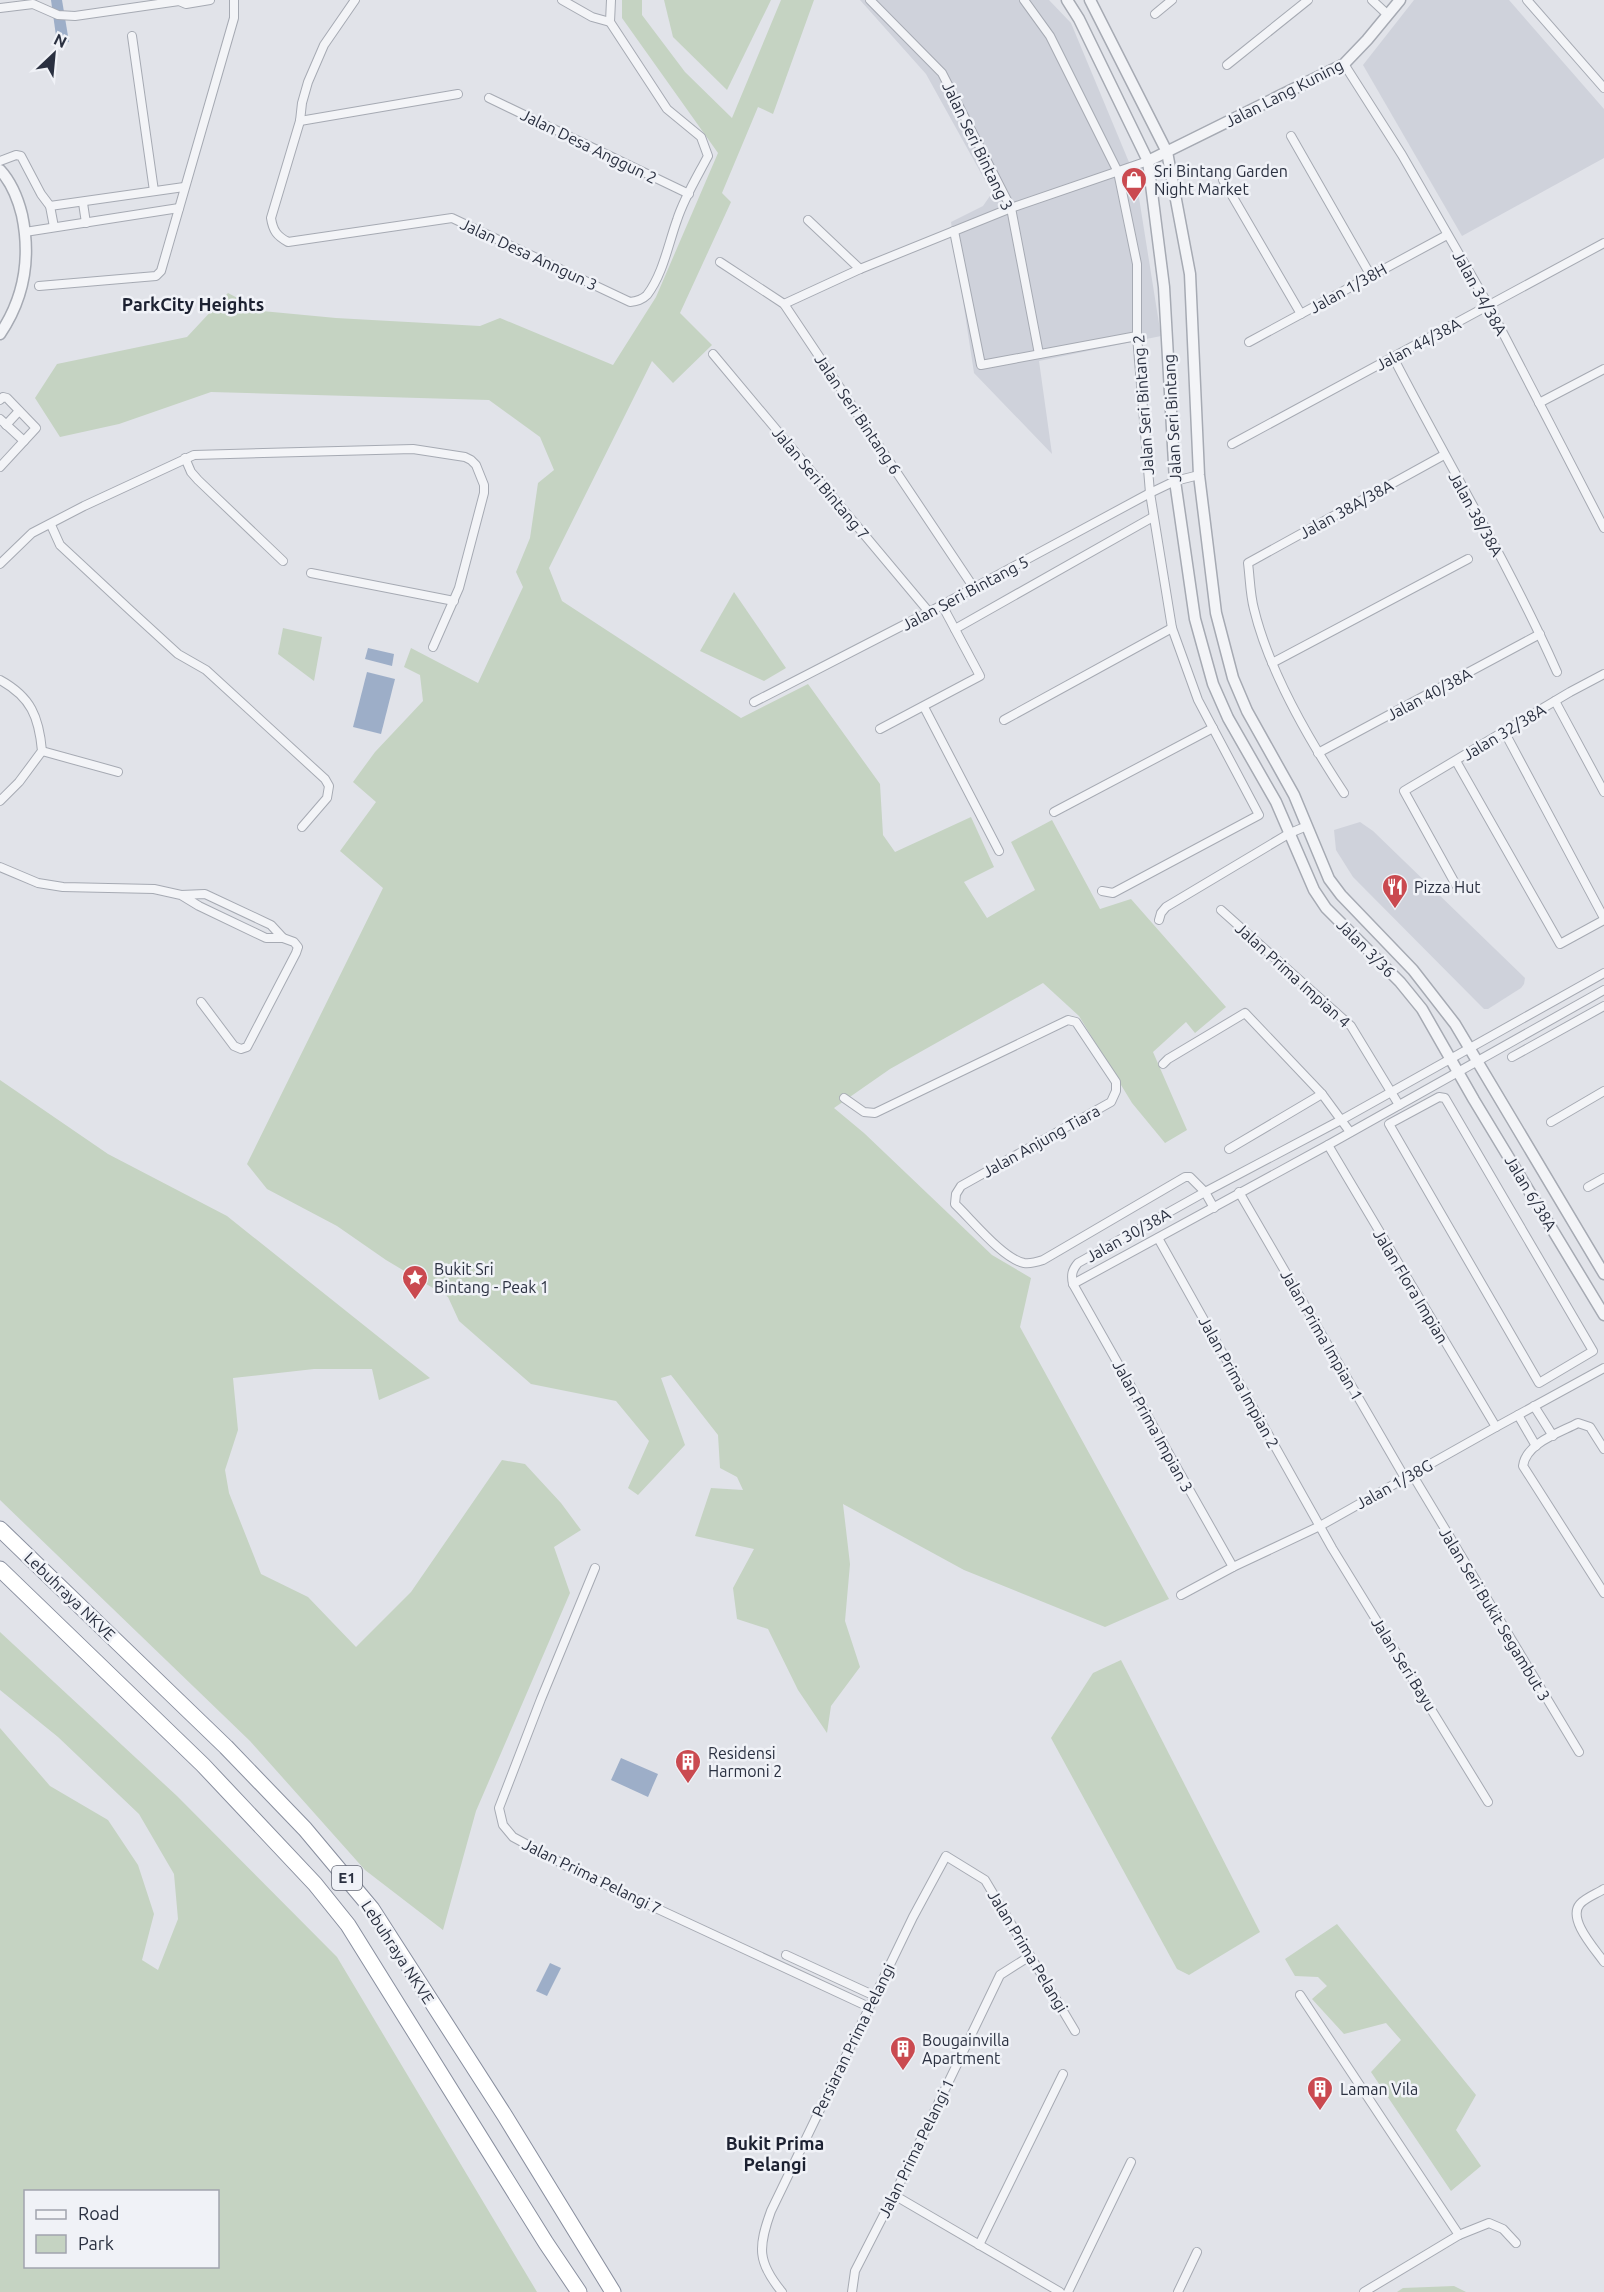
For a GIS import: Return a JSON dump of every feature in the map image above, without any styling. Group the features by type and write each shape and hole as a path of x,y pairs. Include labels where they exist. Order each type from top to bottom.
{"highway":[{"name":"Lebuhraya NKVE","path":"0,1529 226,1747 339,1868 372,1909 505,2116 613,2292"},
{"name":"Lebuhraya NKVE","path":"0,1569 203,1765 279,1843 328,1900 348,1925 546,2243 579,2292"}],"street":[{"path":"0,8 33,4 58,15 75,16 180,1 186,4 210,0"},
{"path":"39,286 156,276 162,271 184,187 234,18 234,0 225,0"},
{"path":"355,0 336,24 324,45 308,82 300,121 458,94"},
{"path":"562,0 592,17 610,22"},
{"path":"611,0 610,22 667,109 701,137 708,156 689,194"},
{"name":"Jalan Seri Bintang 3","path":"870,0 942,74 1011,208 1039,354"},
{"name":"Jalan Seri Bintang 2","path":"1024,0 1050,36 1118,172 1137,264 1137,336 1150,493 1172,628 1198,700 1258,814 1113,893 1102,891"},
{"name":"Jalan Seri Bintang","path":"1067,0 1079,19 1148,161 1164,287 1175,481 1195,619 1213,684 1228,718 1276,802 1290,833"},
{"name":"Jalan Seri Bintang","path":"1090,0 1167,152 1190,274 1199,475 1215,614 1233,678 1247,711 1294,795 1307,826"},
{"path":"1155,15 1172,0"},
{"path":"1227,65 1308,0"},
{"path":"1372,0 1388,15"},
{"name":"Jalan Lang Kuning","path":"1148,161 1344,64 1400,0"},
{"path":"1527,0 1604,88"},
{"path":"132,36 154,191"},
{"name":"Jalan 34/38A","path":"1344,64 1402,156 1489,306 1604,528"},
{"name":"Jalan Desa Anggun 2","path":"489,98 689,194"},
{"name":"Jalan Desa Anngun 3","path":"300,121 271,218 272,228 278,236 288,242 452,218 630,302 639,301 646,296 667,255 677,218 689,194"},
{"path":"1291,136 1371,276"},
{"path":"0,160 16,155 21,156 40,195 50,206 54,227"},
{"path":"784,304 860,269 1011,208 1148,161"},
{"path":"0,170 18,201 25,232 27,257 25,276 14,310 0,334"},
{"path":"1223,180 1301,314"},
{"path":"50,206 184,187"},
{"path":"83,203 86,223"},
{"path":"25,232 179,208"},
{"path":"808,220 860,269"},
{"path":"954,231 981,365 1137,336"},
{"name":"Jalan 1/38H","path":"1249,342 1447,235"},
{"name":"Jalan 44/38A","path":"1232,444 1604,243"},
{"name":"Jalan Seri Bintang 6","path":"720,262 784,304 974,588"},
{"name":"Jalan Seri Bintang 7","path":"713,354 929,612"},
{"name":"Jalan 38/38A","path":"1393,357 1493,543 1557,672"},
{"path":"1539,403 1604,369"},
{"path":"0,467 36,426 2,398"},
{"path":"20,411 3,422 24,441"},
{"path":"0,564 32,533 185,458 210,453 413,449 465,457 476,465 484,485 484,493 459,588 433,647"},
{"name":"Jalan 38A/38A","path":"1272,663 1254,608 1248,563 1444,455"},
{"path":"185,458 191,472 198,480 283,561"},
{"name":"Jalan Seri Bintang 5","path":"754,702 929,612 1150,493 1175,481 1199,475"},
{"path":"955,629 1154,517"},
{"path":"51,525 60,545 131,611 178,654 206,670 326,779 329,786 327,798 302,827"},
{"path":"1344,793 1318,753 1272,663 1468,559"},
{"path":"311,573 454,601"},
{"path":"880,729 980,676 942,605"},
{"path":"1004,720 1172,628"},
{"name":"Jalan 40/38A","path":"1318,753 1540,634"},
{"name":"Jalan 32/38A","path":"1455,885 1404,790 1604,674"},
{"path":"0,680 26,699 34,714 42,751 19,782 0,801"},
{"path":"1555,701 1604,792"},
{"path":"924,707 999,851"},
{"path":"1054,812 1213,728"},
{"path":"1456,761 1560,944 1604,919 1504,731"},
{"path":"42,751 118,772"},
{"path":"1159,920 1166,907 1290,833 1307,826"},
{"name":"Jalan 3/36","path":"1307,826 1329,879 1347,902 1413,970 1455,1024 1476,1062"},
{"name":"Jalan 3/36","path":"1290,833 1314,890 1326,908 1400,982 1422,1009 1458,1072"},
{"path":"0,867 38,883 63,887 154,888 181,895 266,938 283,938 294,942 297,947 296,953 247,1047 241,1049 234,1046 201,1002"},
{"path":"181,895 205,894 271,925 283,938"},
{"name":"Jalan Prima Impian 4","path":"1221,910 1351,1026 1399,1105"},
{"name":"Jalan 30/38A","path":"1604,973 1343,1119 1078,1263 1071,1276 1073,1284 1214,1208 1239,1192 1328,1146 1604,990"},
{"path":"1584,984 1592,997"},
{"path":"1512,1057 1604,1006"},
{"path":"1163,1064 1245,1013 1322,1094 1343,1119 1350,1132"},
{"name":"Jalan Anjung Tiara","path":"844,1098 864,1112 875,1113 1072,1020 1116,1082 1116,1091 1111,1102 961,1186 956,1194 955,1204 1004,1252 1014,1260 1027,1264 1043,1260 1185,1177 1190,1177 1205,1192"},
{"name":"Jalan 6/38A","path":"1476,1062 1604,1274"},
{"name":"Jalan 6/38A","path":"1458,1072 1604,1315"},
{"path":"1551,1122 1604,1091"},
{"path":"1229,1149 1322,1094"},
{"path":"1383,1113 1389,1124 1539,1383 1593,1351 1445,1098 1439,1097 1389,1124"},
{"name":"Jalan Flora Impian","path":"1328,1146 1496,1426"},
{"path":"1588,1187 1604,1178"},
{"path":"1205,1192 1214,1208"},
{"name":"Jalan Prima Impian 1","path":"1239,1192 1409,1476"},
{"name":"Jalan Prima Impian 2","path":"1158,1238 1320,1526"},
{"name":"Jalan Prima Impian 3","path":"1073,1284 1233,1567"},
{"name":"Jalan 1/38G","path":"1181,1595 1233,1567 1320,1526 1496,1426 1604,1368"},
{"path":"1534,1406 1553,1436"},
{"path":"1518,1415 1536,1446"},
{"path":"1604,1449 1590,1427 1578,1423 1536,1446 1524,1458 1523,1466 1604,1593"},
{"name":"Jalan Seri Bukit Segambut 3","path":"1409,1476 1579,1752"},
{"name":"Jalan Seri Bayu","path":"1320,1526 1488,1802"},
{"name":"Jalan Prima Pelangi 7","path":"595,1568 499,1808 503,1825 513,1837 574,1870 869,2007"},
{"name":"Persiaran Prima Pelangi","path":"782,2292 765,2268 761,2249 764,2230 771,2211 874,1996 946,1856"},
{"name":"Jalan Prima Pelangi","path":"946,1856 986,1880 1076,2031"},
{"path":"1604,1889 1581,1902 1575,1911 1576,1921 1604,1962"},
{"path":"786,1954 874,1996"},
{"name":"Jalan Prima Pelangi 1","path":"853,2291 855,2271 1000,1975 1030,1956"},
{"path":"1300,1995 1459,2235"},
{"path":"980,2245 1063,2074"},
{"path":"1068,2292 1131,2162"},
{"path":"894,2195 1060,2292"},
{"path":"1364,2292 1459,2235 1489,2223 1503,2229 1516,2243"},
{"path":"1178,2292 1197,2252"}],"shaded area":[{"path":"860,0 1049,0 1071,23 1136,179 1161,336 1039,361 1052,454 974,373 951,222 983,206 992,193 926,74"},
{"path":"1414,0 1509,0 1604,109 1604,158 1462,236 1363,65"},
{"path":"1360,822 1373,831 1525,978 1521,988 1488,1009 1484,1009 1353,877 1336,850 1334,830"}],"green space":[{"path":"622,0 642,0 642,15 685,72 732,118 781,0 814,0 773,114 758,107 722,193 731,202 680,313 712,345 673,383 652,361 549,568 562,601 741,718 808,684 880,784 883,835 895,852 971,817 994,867 964,882 987,918 1035,890 1011,842 1052,820 1100,909 1131,899 1226,1007 1195,1033 1186,1022 1153,1052 1187,1130 1165,1143 1132,1103 1079,1016 1043,983 890,1069 834,1108 864,1133 992,1255 1031,1278 1020,1327 1169,1599 1105,1627 964,1570 843,1504 850,1564 845,1621 860,1667 831,1706 827,1733 798,1690 768,1629 737,1619 733,1588 754,1549 695,1536 711,1488 743,1490 737,1477 720,1468 718,1435 671,1375 661,1378 685,1445 638,1495 628,1488 649,1441 616,1401 531,1384 459,1321 448,1297 386,1260 337,1226 267,1189 247,1164 383,888 340,851 376,802 353,782 375,752 423,701 420,675 404,667 411,648 478,683 523,587 516,572 530,538 538,483 554,470 540,437 489,400 211,392 119,424 60,437 35,398 57,364 187,337 228,293 262,311 336,318 480,326 500,318 613,365 656,297 718,153 622,18"},
{"path":"664,0 771,0 727,90 673,37"},
{"path":"734,592 786,668 764,681 700,651"},
{"path":"283,628 322,637 314,681 278,654"},
{"path":"0,1080 108,1154 227,1216 430,1378 379,1400 372,1369 314,1369 233,1378 238,1430 225,1470 229,1493 261,1574 308,1597 356,1647 411,1592 502,1460 525,1464 561,1503 581,1530 554,1547 570,1593 476,1811 443,1930 365,1870 250,1741 0,1500"},
{"path":"0,1632 177,1796 337,1957 537,2292 0,2292 0,1728 50,1786 108,1820 138,1865 154,1914 142,1960 158,1970 178,1919 174,1874 139,1814 58,1737 0,1690"},
{"path":"1121,1660 1260,1932 1189,1975 1177,1969 1051,1738 1093,1673"},
{"path":"1337,1924 1476,2095 1456,2130 1481,2166 1451,2191 1371,2072 1401,2040 1386,2023 1344,2034 1312,1999 1327,1986 1318,1977 1295,1976 1285,1959"},
{"path":"1454,2286 1466,2292 1397,2292 1403,2288"}],"water":[{"path":"51,0 62,0 69,42 57,43"},
{"path":"368,648 394,654 392,666 365,659"},
{"path":"367,672 395,679 381,734 353,727"},
{"path":"621,1758 658,1774 648,1797 611,1780"},
{"path":"550,1963 561,1968 547,1996 536,1991"}],"place":[{"name":"Sri Bintang Garden Night Market","path":"1134,203"},
{"name":"Pizza Hut","path":"1395,910"},
{"name":"Bukit Sri Bintang - Peak 1","path":"415,1301"},
{"name":"Residensi Harmoni 2","path":"688,1785"},
{"name":"Bougainvilla Apartment","path":"903,2072"},
{"name":"Laman Vila","path":"1320,2112"}],"district":[{"name":"ParkCity Heights","path":"193,305"},
{"name":"Bukit Prima Pelangi","path":"775,2154"}]}
